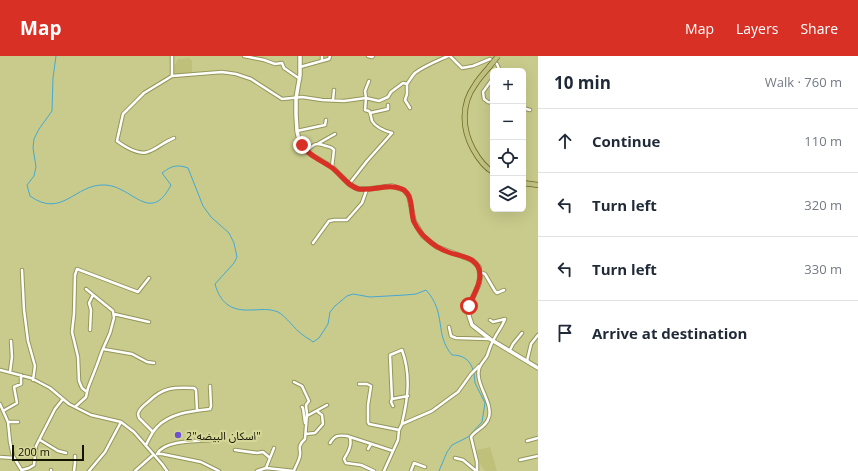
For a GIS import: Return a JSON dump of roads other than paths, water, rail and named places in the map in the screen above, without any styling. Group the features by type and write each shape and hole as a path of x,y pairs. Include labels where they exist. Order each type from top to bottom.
{"main road":[{"path":"490,169 477,155 467,134 465,111 468,98 474,86 498,56"},
{"path":"526,183 538,185"}],"street":[{"path":"172,56 172,76"},
{"path":"244,56 276,64 282,63 284,68 300,80"},
{"path":"300,56 300,80 296,98 297,131 306,152 332,167 349,184 358,189 392,186 404,190 409,196 414,221 423,236 436,247 472,260 476,264 480,272 479,284 469,306 469,316 472,325 491,340 538,368"},
{"path":"322,56 322,61"},
{"path":"300,67 330,59 330,56"},
{"path":"368,56 373,56"},
{"path":"174,138 165,142 151,152 144,153 137,153 118,141 123,114 144,93 172,76 222,72 236,74 251,79 280,98 333,100 366,98 379,101 388,97 391,92 403,83 407,84 412,79 413,75 418,71 449,56 462,68 473,66 490,59 497,64 499,68"},
{"path":"349,184 367,161 392,134 382,130 373,123 369,111 365,110 365,91 369,81"},
{"path":"490,82 483,92 484,99 490,102"},
{"path":"407,84 407,94 405,100 410,108"},
{"path":"333,100 334,90"},
{"path":"370,113 388,109 388,105"},
{"path":"526,109 530,110"},
{"path":"297,131 325,126 326,120"},
{"path":"306,152 315,144 335,134"},
{"path":"319,143 332,147 334,150 332,167"},
{"path":"313,243 329,221 347,220 362,203 367,189"},
{"path":"87,392 82,388 79,381 78,358 72,332 75,275 77,269 138,292 149,278"},
{"path":"22,270 24,310 28,341 35,366 33,380"},
{"path":"480,272 485,274 497,293 504,290"},
{"path":"86,289 113,311 114,314 149,322"},
{"path":"90,330 91,310 89,303 93,295"},
{"path":"74,407 85,399 110,333 114,314"},
{"path":"402,424 432,411 458,392 471,374 480,366 487,356 491,340 505,319 493,322 490,320"},
{"path":"449,327 452,336 456,338 491,340"},
{"path":"510,350 522,333"},
{"path":"526,361 530,344 538,335"},
{"path":"10,372 12,357 11,342"},
{"path":"103,349 132,354 147,362 154,363"},
{"path":"384,471 398,440 399,430 407,404 408,373 402,350 390,355 392,406"},
{"path":"476,471 477,462 471,437 483,427 490,416 479,377 480,366"},
{"path":"0,370 33,380 50,388 74,407 91,415 121,422 130,428 167,471"},
{"path":"3,412 17,403 14,387 21,384 20,376"},
{"path":"257,471 266,468 294,471 300,458 300,444 306,439 306,405 309,401 302,386 294,382"},
{"path":"359,384 367,384 371,386 368,405 368,422 370,424 399,430"},
{"path":"146,446 157,426 165,420 197,410 210,409 210,386"},
{"path":"153,432 139,418 138,414 139,410 154,395 161,391 194,388 196,390 197,410"},
{"path":"392,399 408,396"},
{"path":"0,404 8,422 10,442 14,458 22,470 34,465 36,446 53,413 63,399"},
{"path":"307,416 318,412 327,405"},
{"path":"302,407 304,408 306,432"},
{"path":"306,432 315,433 323,424 322,415 318,412"},
{"path":"8,422 18,422"},
{"path":"89,471 105,452 121,422"},
{"path":"330,443 334,437 340,435 393,452"},
{"path":"349,437 351,440 350,449 344,461 346,463 361,465 374,471"},
{"path":"527,441 538,438"},
{"path":"40,440 58,451 66,453"},
{"path":"211,440 170,444 161,449 157,454 196,461 219,471"},
{"path":"368,449 371,444"},
{"path":"266,468 274,448"},
{"path":"235,450 257,453 263,452 270,458"},
{"path":"135,471 153,454"},
{"path":"74,471 75,456"},
{"path":"520,460 538,456"},
{"path":"0,457 14,458"},
{"path":"455,458 463,460 476,471"},
{"path":"411,471 414,463 425,467"}],"waterway":[{"path":"56,56 53,78 52,111 39,129 34,139 33,148 36,167 34,176 27,185 30,196 41,202 51,204 68,199 94,186 104,185 114,187 148,203 156,202 163,197 171,185 162,173 174,166 188,168 203,206 211,217 229,233 234,243 237,257 234,263 215,284 220,296 231,307 243,310 268,310 278,312 305,337 313,342 319,338 328,324 330,312 347,296 353,294 370,297 405,295 416,294 426,290 439,315 441,331 447,347 452,355 468,360 473,370"},
{"path":"439,471 447,452 452,445 468,437 482,422 485,403 475,383 474,373"}],"place":[{"name":"اسكان البيضه\"2\"","path":"178,435"}]}
